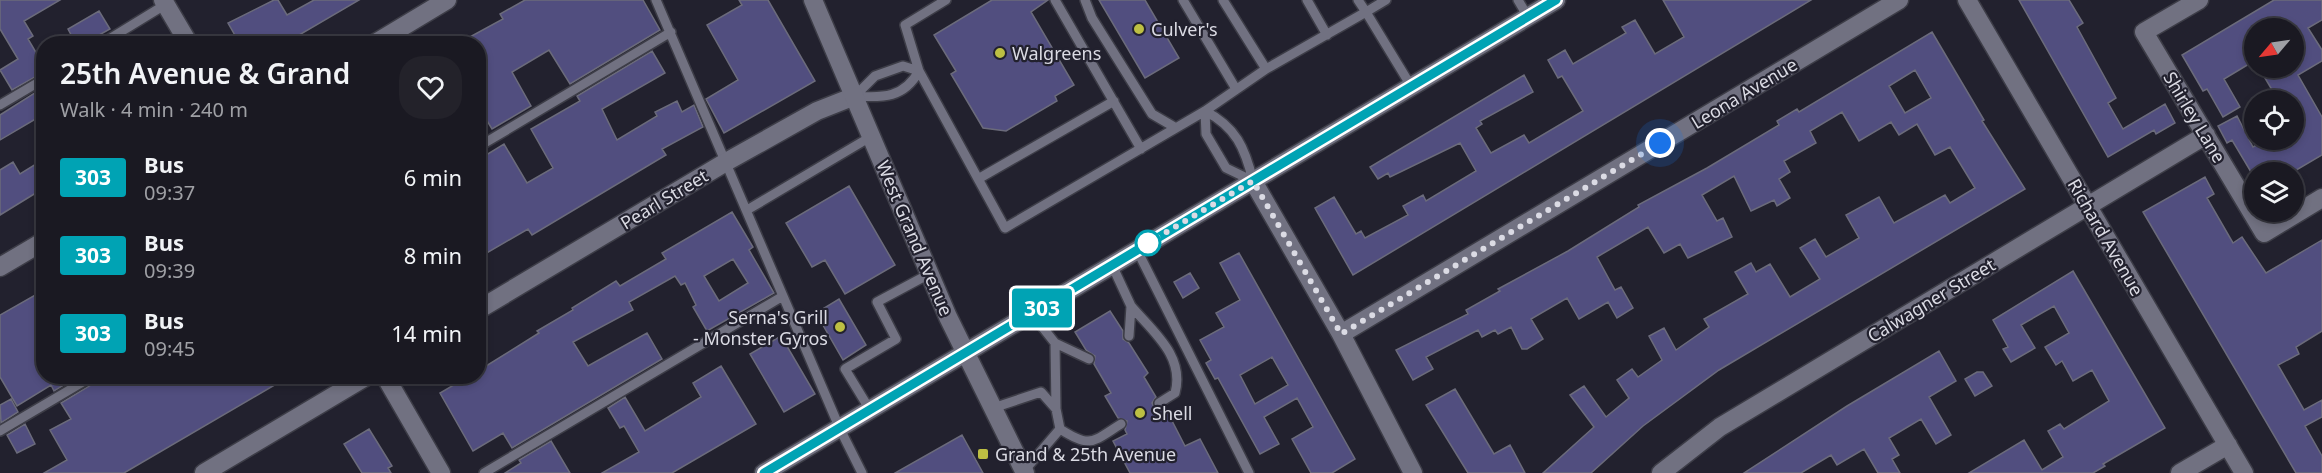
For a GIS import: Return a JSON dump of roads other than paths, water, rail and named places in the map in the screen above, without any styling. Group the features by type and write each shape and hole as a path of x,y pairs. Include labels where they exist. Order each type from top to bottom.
{"street":[{"path":"387,36 447,0"},
{"name":"West Grand Avenue","path":"813,0 965,354 1024,472"},
{"path":"764,473 1556,0"},
{"name":"Leona Avenue","path":"1341,334 1899,0"},
{"name":"Richard Avenue","path":"1967,0 2244,473"},
{"name":"Shirley Lane","path":"2199,0 2144,32 2264,233 2322,198"},
{"path":"167,1 185,36"},
{"name":"Pearl Street","path":"486,305 726,162 817,111 855,96"},
{"name":"Calwagner Street","path":"1661,473 1720,427 2206,135"},
{"path":"1253,181 1341,334 1413,473"},
{"path":"0,267 36,246"},
{"path":"204,473 354,384"},
{"path":"390,384 441,473"},
{"path":"2180,473 2228,445"}],"lane":[{"path":"656,0 840,429 862,473"},
{"path":"946,0 905,25 919,71 1005,228 1205,111 1266,69 1386,0"},
{"path":"1055,0 1141,149"},
{"path":"1085,0 1092,18 1152,114 1176,128"},
{"path":"1183,0 1236,89"},
{"path":"1224,0 1266,69"},
{"path":"1306,0 1327,35"},
{"path":"1358,0 1411,86"},
{"path":"1518,0 1528,17"},
{"path":"113,36 167,1"},
{"path":"486,142 671,32"},
{"path":"855,96 875,76 903,66 919,71"},
{"path":"855,96 884,98 911,85 919,71"},
{"path":"0,105 36,84"},
{"path":"978,179 1114,101"},
{"path":"1205,111 1206,134 1226,168 1253,181"},
{"path":"1205,111 1225,121 1246,154 1253,181"},
{"path":"747,210 872,136"},
{"path":"1137,250 1249,473"},
{"path":"1112,265 1131,306 1169,350 1179,378 1174,393 1159,403"},
{"path":"870,411 845,369 896,339 877,302 931,273"},
{"path":"484,473 783,296"},
{"path":"1129,336 1131,306"},
{"path":"1032,314 1055,343 1089,359"},
{"path":"1055,343 1056,409 1060,429 1080,442 1093,441 1121,424"},
{"path":"0,431 79,384"},
{"path":"993,408 1041,392 1056,409"},
{"path":"1024,472 1060,429"}],"place":[{"name":"Culver's","path":"1139,29"},
{"name":"Walgreens","path":"1000,53"},
{"name":"Serna's Grill - Monster Gyros","path":"840,327"},
{"name":"Shell","path":"1140,413"},
{"name":"Grand & 25th Avenue","path":"983,454"}]}
